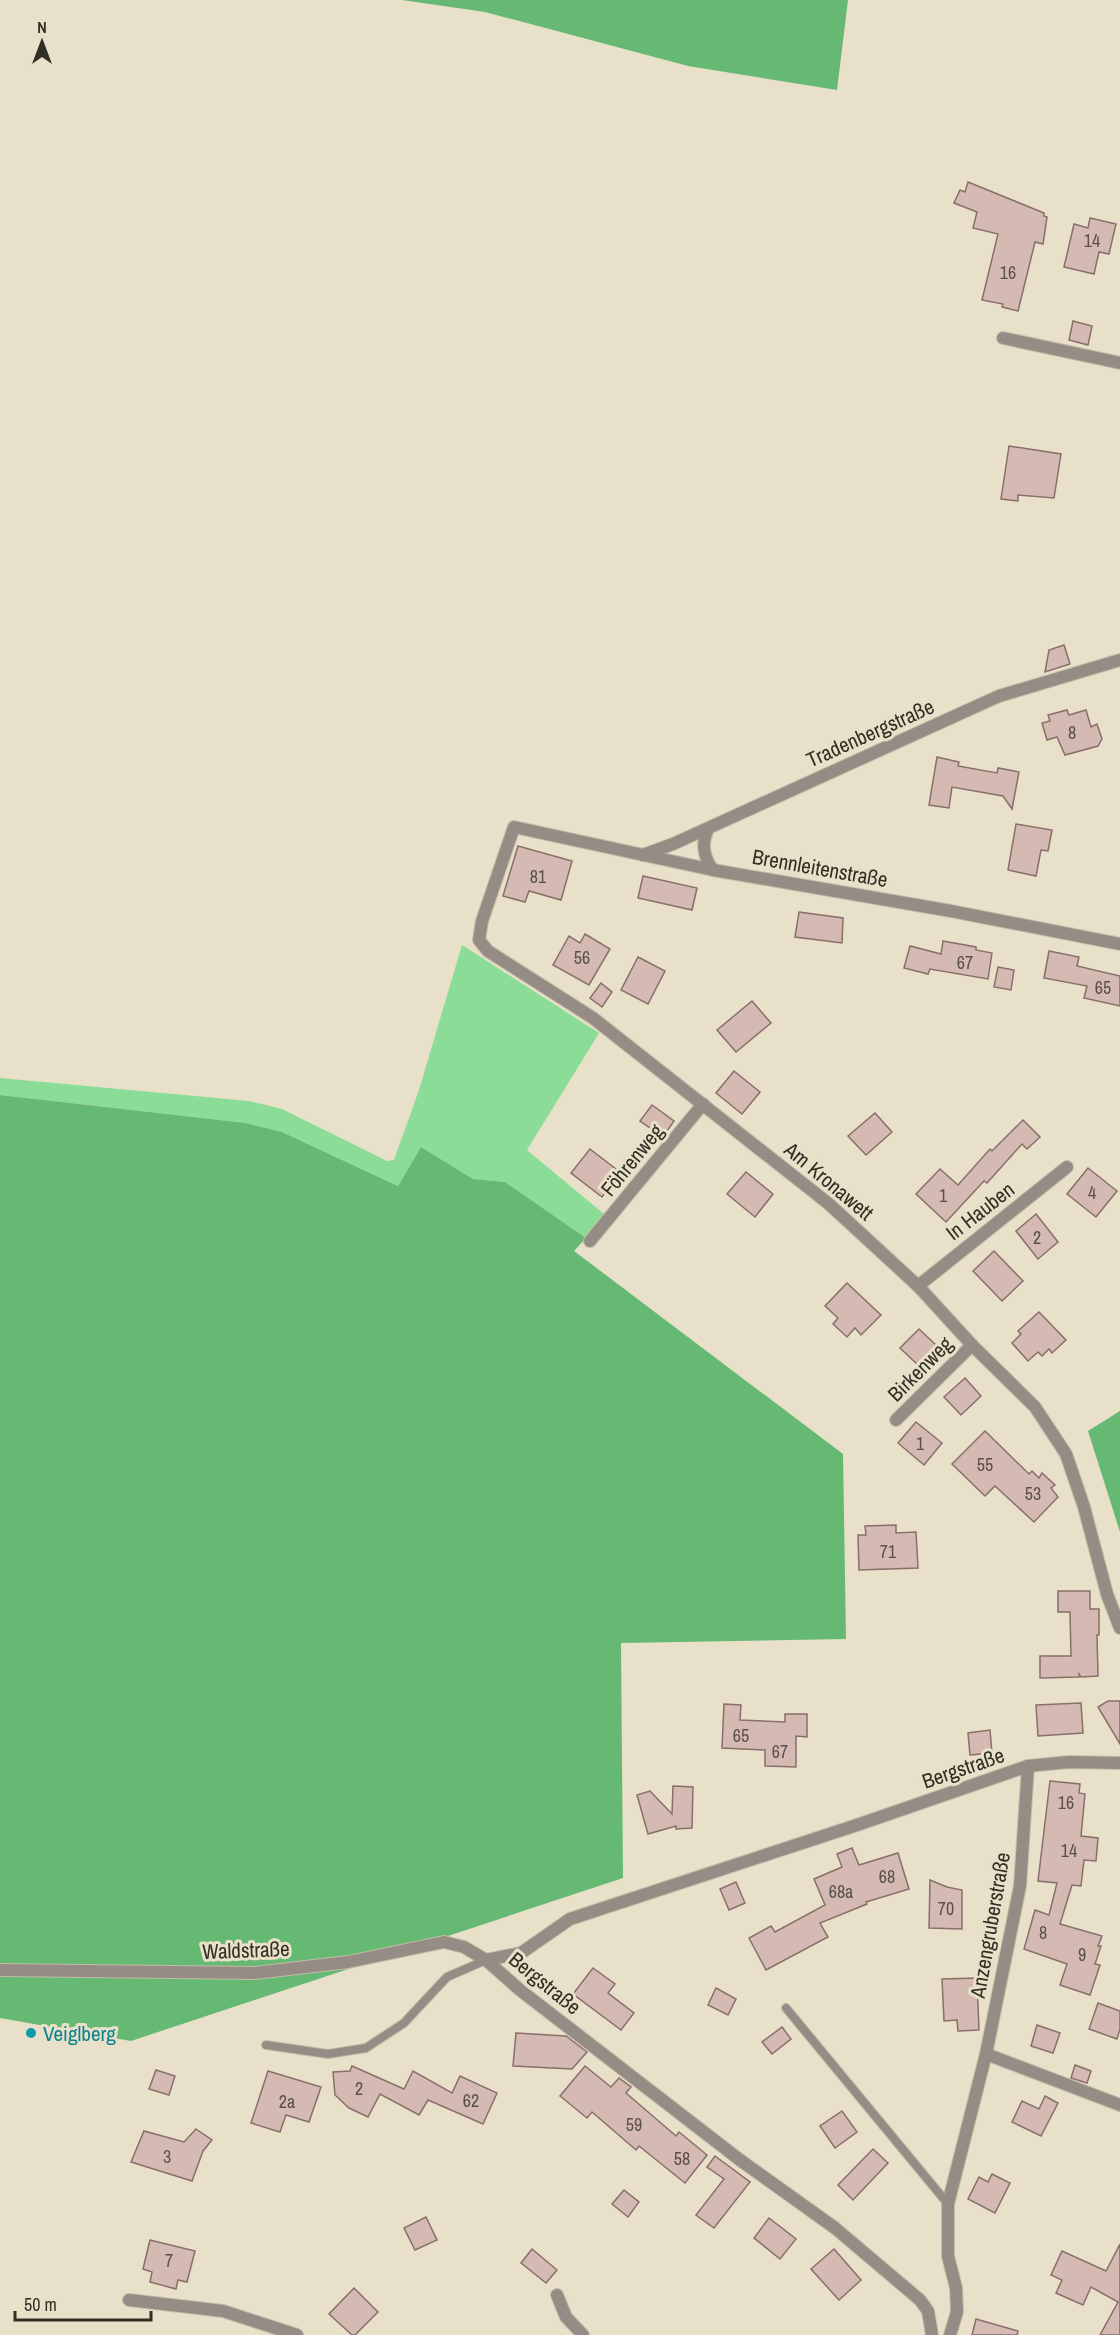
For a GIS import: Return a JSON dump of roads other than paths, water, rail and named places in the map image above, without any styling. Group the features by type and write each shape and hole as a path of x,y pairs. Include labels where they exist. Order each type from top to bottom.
{"street":[{"path":"1003,338 1120,363"},
{"name":"Tradenbergstraße","path":"642,856 999,696 1120,660"},
{"name":"Brennleitenstraße","path":"514,827 713,870 908,903 1120,944"},
{"name":"Am Kronawett","path":"514,827 482,921 479,940 488,951 592,1018 829,1204 918,1286 972,1345 1035,1407 1066,1454 1084,1507 1107,1594 1120,1628"},
{"path":"708,828 704,837 704,848 713,870"},
{"name":"Föhrenweg","path":"590,1241 703,1104"},
{"name":"In Hauben","path":"918,1286 1067,1167"},
{"name":"Birkenweg","path":"896,1420 972,1345"},
{"path":"1028,1766 1069,1762 1120,1763"},
{"name":"Bergstraße","path":"486,1960 521,1953 570,1919 1028,1766"},
{"name":"Anzengruberstraße","path":"950,2335 957,2312 956,2288 948,2256 948,2204 986,2054 1020,1886 1028,1766"},
{"name":"Waldstraße","path":"0,1970 255,1973 348,1962 444,1942 464,1947 486,1960"},
{"name":"Bergstraße","path":"486,1960 529,1997 740,2160 835,2228 920,2300 928,2311 932,2335"},
{"path":"986,2054 1120,2105"},
{"path":"557,2295 566,2317 583,2335"},
{"path":"129,2300 222,2312 297,2335"}],"lane":[{"path":"266,2045 328,2054 366,2048 404,2023 447,1977 486,1960"},
{"path":"786,2007 948,2204"}],"place":[{"name":"Veiglberg","path":"31,2033"}]}
